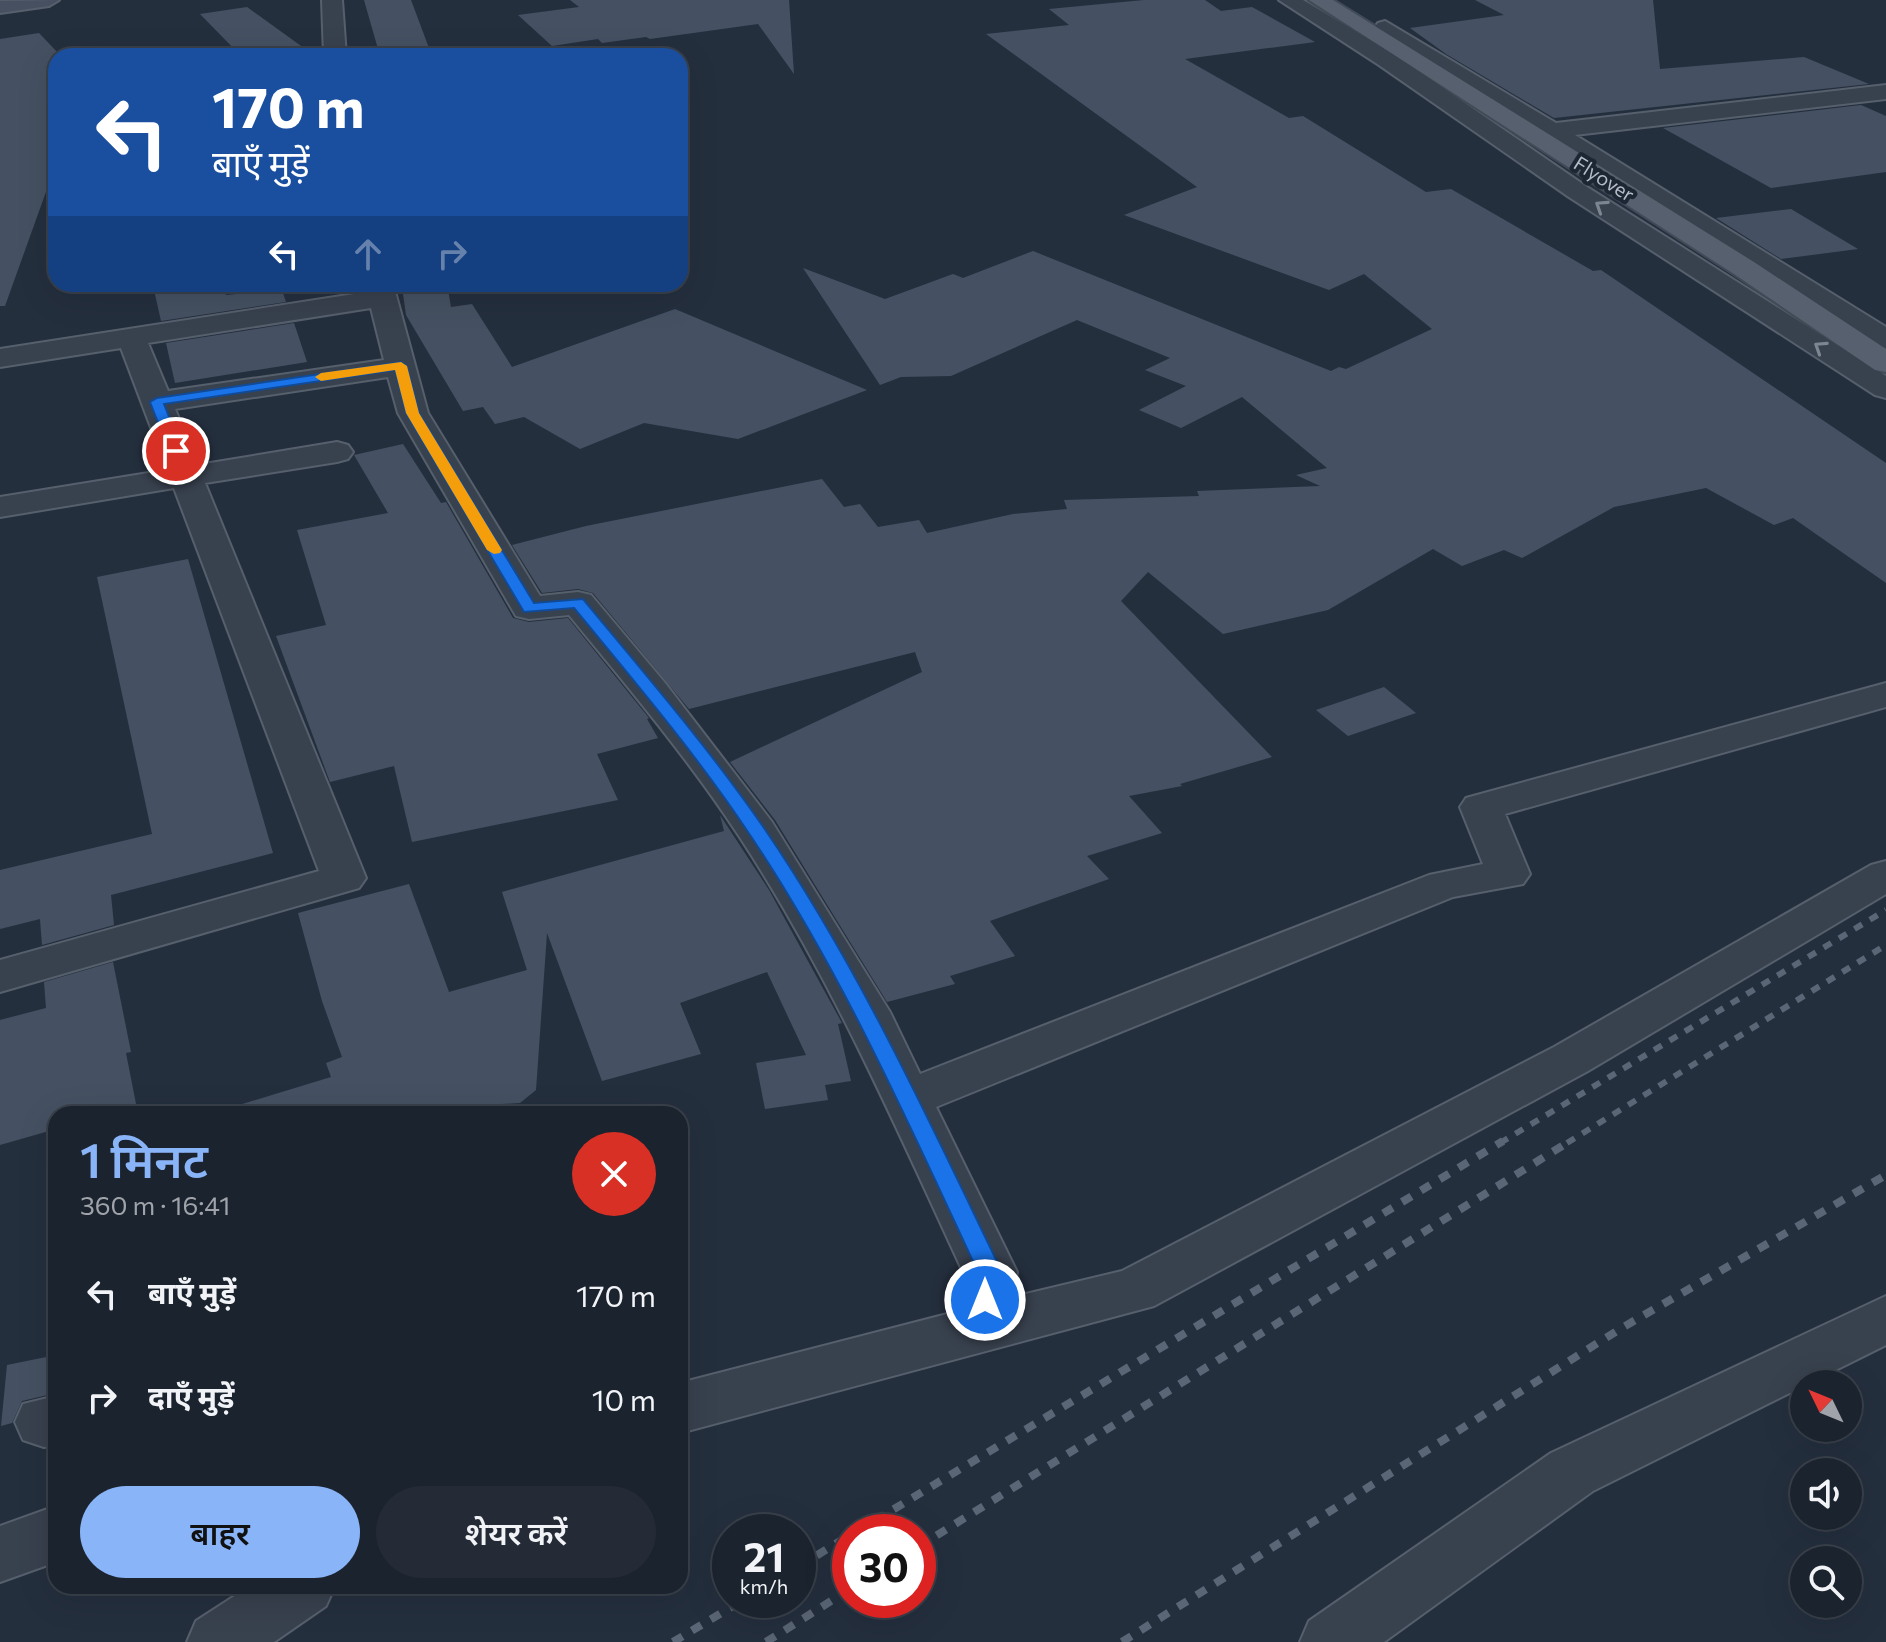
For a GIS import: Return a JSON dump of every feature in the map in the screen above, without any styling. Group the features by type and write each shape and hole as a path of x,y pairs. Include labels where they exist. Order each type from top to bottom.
{"main road":[{"path":"0,7 49,0"},
{"name":"Flyover","path":"1319,0 1731,260 1886,363"}],"street":[{"path":"332,0 335,48"},
{"path":"1289,0 1387,60 1578,192 1886,389"},
{"path":"1340,0 1886,339"},
{"path":"1549,131 1886,92"},
{"path":"0,358 375,292"},
{"path":"381,292 413,413 529,608 578,603 651,691 757,831 866,1012 990,1272 979,1328"},
{"path":"0,976 344,878 131,336"},
{"path":"157,402 401,366"},
{"path":"0,507 337,452"},
{"path":"907,1099 1444,885 1508,874 1481,807 1886,695"},
{"path":"688,1406 1135,1290 1571,1059 1886,875"},
{"path":"1332,1642 1572,1472 1886,1319"},
{"path":"0,1554 48,1537"},
{"path":"219,1642 292,1594"}],"building":[{"path":"364,0 411,0 429,48 378,48"},
{"path":"570,0 789,0 794,74 758,24 650,39 602,43 598,39 552,46 518,15 579,7"},
{"path":"1144,0 1205,0 1221,11 1252,7 1315,42 1185,59 1289,118 1303,116 1426,192 1451,189 1593,271 1601,270 1886,463 1886,583 1793,518 1774,525 1706,488 1614,507 1522,558 1504,550 1462,566 1433,549 1328,610 1223,634 1148,572 1121,601 1272,757 1180,784 1182,786 1129,796 1162,833 1087,856 1109,879 990,921 1015,956 950,976 955,984 887,1002 775,820 730,762 922,672 915,652 689,709 593,593 578,589 542,593 512,545 586,526 822,479 844,507 860,504 878,527 919,520 927,533 1013,514 1067,509 1064,500 1199,496 1197,491 1320,486 1296,475 1327,468 1242,397 1181,428 1139,410 1186,386 1145,370 1170,358 1077,320 951,376 901,377 880,385 803,268 885,299 953,274 963,278 1033,251 1331,371 1339,367 1346,369 1432,329 1364,274 1329,290 1124,215 1197,187 986,34 1069,25 1049,9"},
{"path":"1475,0 1653,0 1660,69 1804,57 1869,84 1554,118 1446,54 1410,28 1504,15"},
{"path":"247,7 304,48 233,48 200,14"},
{"path":"39,33 53,48 48,48 48,186 5,306 0,306 0,39"},
{"path":"1861,105 1886,116 1886,172 1771,188 1663,128"},
{"path":"1791,209 1858,249 1781,259 1716,218"},
{"path":"154,292 225,292 226,295 283,292 286,302 161,321"},
{"path":"403,292 448,292 451,307 472,304 512,367 675,309 867,390 738,439 644,423 580,449 524,417 495,424 483,407 463,411 406,315"},
{"path":"294,323 307,362 175,383 166,343"},
{"path":"403,444 441,503 446,502 513,618 529,622 568,618 649,718 658,738 597,754 618,800 412,842 394,766 330,782 276,636 326,625 297,530 388,513 354,455"},
{"path":"188,559 273,853 111,895 114,925 42,945 40,919 0,929 0,870 152,834 97,577"},
{"path":"1384,687 1416,713 1348,736 1316,710"},
{"path":"720,815 769,890 842,1023 838,1024 851,1081 825,1085 828,1100 765,1109 756,1063 806,1055 767,972 680,1003 701,1054 602,1081 547,933 536,1090 520,1103 469,1106 239,1106 331,1077 326,1063 342,1057 322,1001 298,913 409,884 449,992 527,970 502,892 724,831"},
{"path":"113,962 131,1052 126,1053 136,1106 48,1106 48,1131 0,1145 0,1020 46,1008 44,982"},
{"path":"48,1357 48,1395 22,1401 12,1423 1,1426 7,1365"}],"railway":[{"path":"1500,1143 1886,910"},
{"path":"1567,1143 1886,945"},
{"path":"886,1514 1503,1141"},
{"path":"936,1536 1570,1141"},
{"path":"1122,1642 1620,1329 1886,1175"},
{"path":"816,1556 832,1546"},
{"path":"766,1642 832,1600"},
{"path":"673,1642 713,1618"}],"slow traffic":[{"path":"321,377 401,366 413,413 494,550"}],"route":[{"path":"176,451 157,402 401,366 413,413 529,608 578,603 651,691 757,831 866,1012 990,1272 985,1300"}]}
